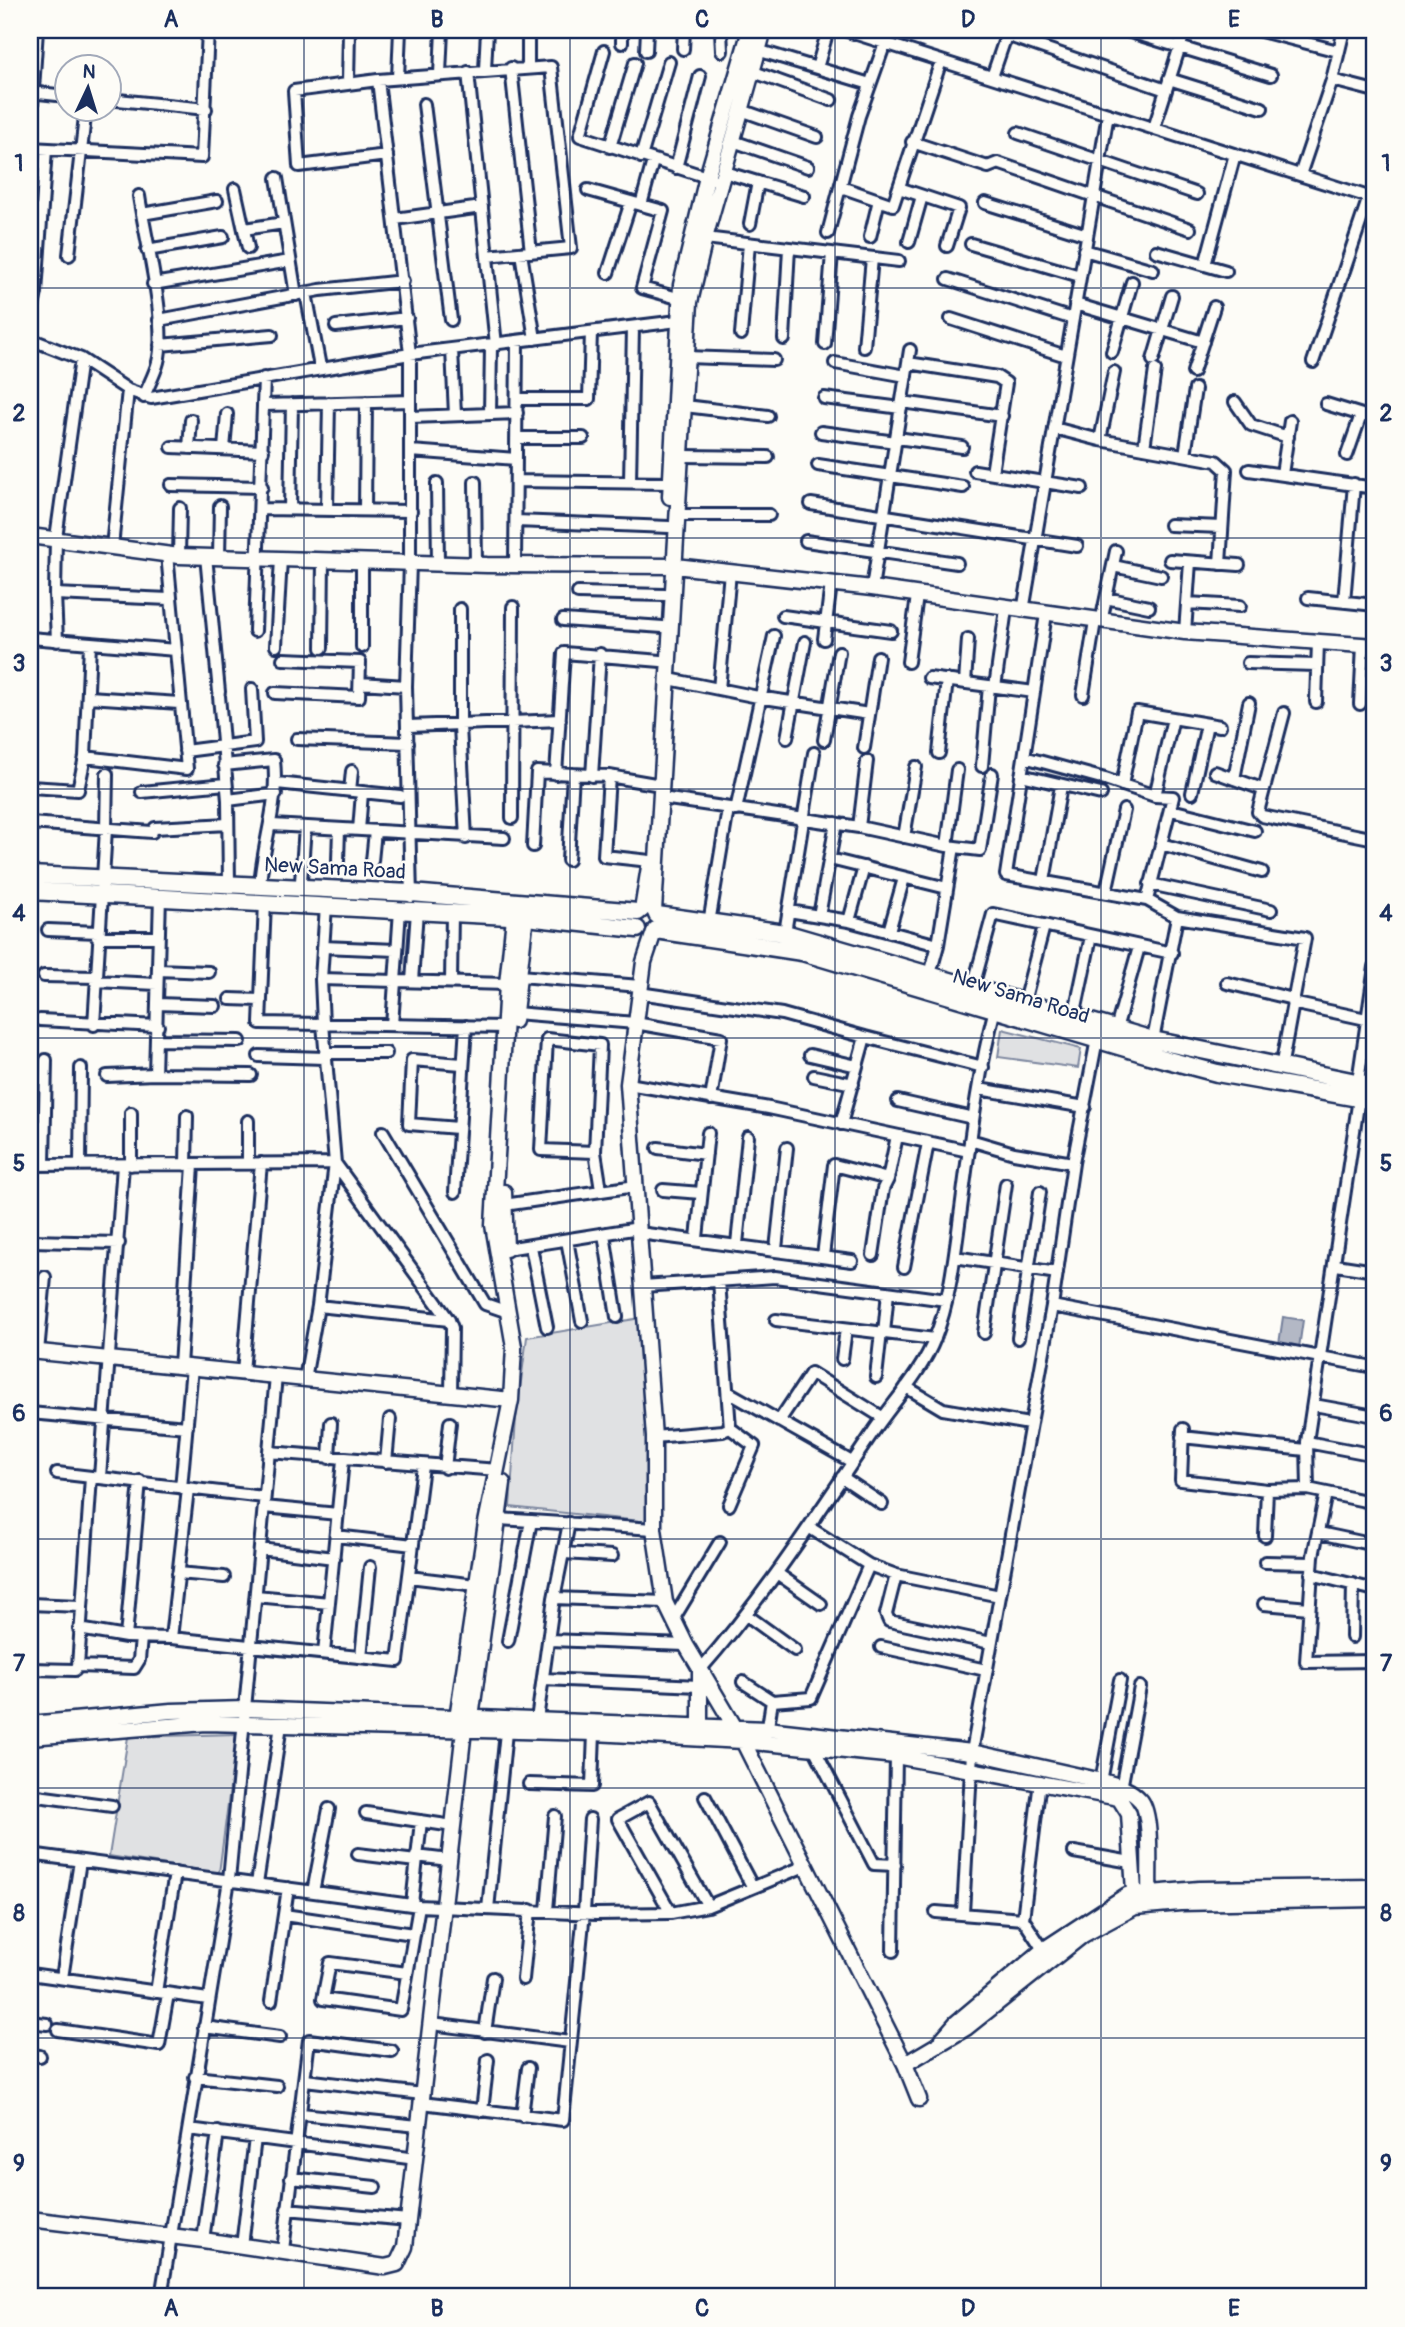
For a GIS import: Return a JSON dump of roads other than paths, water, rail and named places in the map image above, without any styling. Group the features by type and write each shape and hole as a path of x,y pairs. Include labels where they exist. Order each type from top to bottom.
{"main road":[{"name":"New Sama Road","path":"30,874 160,896 452,913 521,909"},
{"name":"New Sama Road","path":"30,891 229,884 411,893 783,940 1099,1032 1217,1073 1357,1092 1375,1086"},
{"name":"New Sama Road","path":"647,921 709,923 930,974 973,987 997,1002 1024,1002 1074,1017 1099,1032 1116,1030 1281,1068 1357,1092 1375,1101"}],"street":[{"path":"30,134 37,30"},
{"path":"30,148 202,157 208,31 175,30"},
{"path":"348,84 349,30"},
{"path":"398,78 400,30"},
{"path":"440,74 442,30"},
{"path":"485,70 487,30"},
{"path":"528,30 528,68"},
{"path":"622,30 622,43"},
{"path":"646,51 647,30"},
{"path":"683,49 684,30"},
{"path":"722,30 722,51"},
{"path":"685,300 705,239 750,30"},
{"path":"673,521 670,483 685,300 718,177 733,141 764,30"},
{"path":"817,68 828,30"},
{"path":"844,30 872,34 885,43 1372,198 1314,362"},
{"path":"1124,30 1271,75"},
{"path":"1154,128 1185,30"},
{"path":"1257,30 1338,51"},
{"path":"1300,175 1332,80 1344,30"},
{"path":"992,77 1007,33 1167,84 1262,108"},
{"path":"828,233 870,84 885,43"},
{"path":"757,50 870,84"},
{"path":"604,51 580,136 676,168 758,183 804,196"},
{"path":"841,187 893,205 941,61"},
{"path":"641,157 669,62"},
{"path":"610,147 635,63"},
{"path":"387,155 299,166 294,91 440,74 551,67 571,248 487,256"},
{"path":"511,68 535,339"},
{"path":"751,71 831,100"},
{"path":"468,72 494,345 490,414"},
{"path":"676,168 700,76"},
{"path":"378,80 410,354 411,511 406,686 409,726 409,911 412,981"},
{"path":"1332,80 1375,92"},
{"path":"32,92 52,94"},
{"path":"122,100 206,109"},
{"path":"424,104 451,320"},
{"path":"741,110 817,136"},
{"path":"1023,611 1108,114"},
{"path":"69,255 85,122"},
{"path":"1018,132 1198,194"},
{"path":"733,141 808,167"},
{"path":"912,142 988,167 998,163 1189,229"},
{"path":"30,320 46,149"},
{"path":"1205,265 1235,154"},
{"path":"608,273 653,160"},
{"path":"277,178 290,261 320,367"},
{"path":"750,224 758,183"},
{"path":"899,188 959,208 947,246"},
{"path":"235,189 248,248"},
{"path":"587,190 663,211 642,288 685,300"},
{"path":"139,196 159,320 160,345 158,361 144,397"},
{"path":"909,242 922,196"},
{"path":"870,237 878,200"},
{"path":"142,214 217,201"},
{"path":"985,202 1087,235"},
{"path":"395,219 482,207"},
{"path":"244,229 284,223"},
{"path":"148,250 223,237"},
{"path":"705,239 899,261"},
{"path":"741,334 749,244"},
{"path":"971,244 1080,276"},
{"path":"784,339 789,248"},
{"path":"1084,250 1153,270"},
{"path":"1156,251 1226,271"},
{"path":"825,344 832,253"},
{"path":"864,347 872,258"},
{"path":"153,284 290,261"},
{"path":"948,279 1073,318"},
{"path":"159,320 301,294 403,281"},
{"path":"1112,352 1132,282"},
{"path":"1144,448 1154,365 1172,296"},
{"path":"1075,304 1203,342"},
{"path":"1193,372 1214,307"},
{"path":"336,326 407,318"},
{"path":"951,319 1066,356"},
{"path":"30,340 81,359 128,390 144,397 162,397 320,367 683,321"},
{"path":"647,921 662,798 669,679 673,521 682,456 685,406 686,357 683,321"},
{"path":"630,481 633,327"},
{"path":"517,398 589,399 590,332"},
{"path":"160,345 272,335"},
{"path":"515,565 517,341"},
{"path":"452,349 455,415"},
{"path":"872,588 886,514 910,350"},
{"path":"686,357 774,360"},
{"path":"57,641 56,538 81,359"},
{"path":"835,363 906,376"},
{"path":"908,363 1001,380 1007,388 992,473"},
{"path":"1100,440 1114,372"},
{"path":"255,631 264,379"},
{"path":"1185,455 1195,389"},
{"path":"113,547 128,390"},
{"path":"824,398 1002,416"},
{"path":"265,405 410,401"},
{"path":"365,510 366,402"},
{"path":"1236,402 1251,425 1288,437"},
{"path":"327,510 329,403"},
{"path":"290,509 292,404"},
{"path":"1326,404 1375,419"},
{"path":"685,406 768,415"},
{"path":"411,417 517,413"},
{"path":"224,449 227,414"},
{"path":"1347,454 1362,415"},
{"path":"189,448 191,420"},
{"path":"1282,474 1290,421"},
{"path":"1054,428 1100,440 1216,461 1223,466 1226,470 1220,564"},
{"path":"821,432 962,447"},
{"path":"516,438 583,438"},
{"path":"172,447 263,451"},
{"path":"411,451 516,459"},
{"path":"682,456 768,457"},
{"path":"818,465 963,487"},
{"path":"1249,470 1375,488"},
{"path":"975,471 1082,488"},
{"path":"516,481 670,483"},
{"path":"475,482 475,565"},
{"path":"438,483 438,564"},
{"path":"1344,602 1354,484"},
{"path":"171,485 262,487"},
{"path":"811,504 1036,537 1077,546"},
{"path":"220,506 213,557 219,694 228,800 229,884"},
{"path":"85,757 187,769 169,599 180,508"},
{"path":"261,509 411,511"},
{"path":"516,520 673,521 769,515"},
{"path":"1170,525 1222,527"},
{"path":"30,536 173,555 213,557 475,565 671,566 872,588 1098,622 1185,632 1369,645 1360,704"},
{"path":"806,541 957,563"},
{"path":"1083,695 1116,551"},
{"path":"276,646 281,559"},
{"path":"322,648 323,559"},
{"path":"1170,560 1240,565"},
{"path":"362,561 362,647"},
{"path":"1185,632 1190,562"},
{"path":"671,566 665,595 644,962 628,1084 654,1437 654,1529 666,1602 686,1645 743,1741 905,2064 919,2099"},
{"path":"1113,566 1161,576"},
{"path":"719,689 730,572"},
{"path":"824,639 831,584"},
{"path":"578,593 665,595"},
{"path":"55,594 169,599"},
{"path":"908,662 918,596"},
{"path":"1106,597 1149,607"},
{"path":"1308,598 1375,605"},
{"path":"1187,604 1240,606"},
{"path":"512,818 510,722 513,607"},
{"path":"460,608 460,726 466,838"},
{"path":"982,766 992,686 1006,609"},
{"path":"1046,614 1006,874 1147,900 1177,917 1305,938 1281,1068"},
{"path":"783,616 891,631"},
{"path":"563,620 663,627"},
{"path":"709,923 732,810 774,636"},
{"path":"30,638 176,650"},
{"path":"965,683 968,639"},
{"path":"787,738 805,642"},
{"path":"1316,702 1318,642"},
{"path":"30,787 78,790 85,757 90,644"},
{"path":"824,740 839,652"},
{"path":"556,774 564,653 661,661"},
{"path":"592,776 600,654"},
{"path":"864,748 878,657"},
{"path":"275,693 359,697 360,662 283,659"},
{"path":"1248,663 1317,665"},
{"path":"929,678 1034,692"},
{"path":"669,679 758,697 869,714"},
{"path":"939,753 947,681"},
{"path":"360,683 406,686"},
{"path":"185,751 255,742 252,689"},
{"path":"89,697 179,704"},
{"path":"1234,779 1249,703"},
{"path":"1122,785 1137,712 1220,726"},
{"path":"1284,713 1257,807 1262,816 1375,839"},
{"path":"1155,796 1173,718"},
{"path":"409,726 560,720"},
{"path":"1192,793 1207,724"},
{"path":"297,739 408,743"},
{"path":"783,940 814,753"},
{"path":"1024,757 1155,796 1173,797 1147,900"},
{"path":"224,765 274,760 276,789 272,825 262,849 260,886"},
{"path":"859,827 867,761"},
{"path":"904,836 916,766"},
{"path":"352,771 359,830"},
{"path":"930,974 938,945 947,888 957,771"},
{"path":"533,846 537,772 609,776 655,784"},
{"path":"1215,772 1262,789"},
{"path":"94,1025 107,774"},
{"path":"568,860 573,774"},
{"path":"662,798 836,823 951,847 981,850 992,774"},
{"path":"1021,775 1101,794"},
{"path":"609,776 604,856 650,861"},
{"path":"142,792 226,784"},
{"path":"1044,881 1061,786"},
{"path":"228,800 276,789 400,796"},
{"path":"1106,892 1124,810"},
{"path":"1171,810 1255,831"},
{"path":"30,823 153,830 228,824"},
{"path":"819,916 836,823"},
{"path":"272,825 466,838 504,838"},
{"path":"301,881 305,827"},
{"path":"338,861 339,829"},
{"path":"372,861 375,831"},
{"path":"1161,844 1262,872"},
{"path":"830,859 947,888"},
{"path":"849,921 864,867"},
{"path":"889,931 904,878"},
{"path":"1150,884 1271,910"},
{"path":"155,1074 160,896"},
{"path":"265,902 260,1023 505,1027"},
{"path":"305,1379 318,1306 335,1163 321,979 326,905"},
{"path":"30,2219 203,2239 385,2267 397,2264 405,2247 445,1908 476,1585 511,1400 514,1347 493,1225 505,1027 514,980 521,909"},
{"path":"391,1025 396,950 409,911"},
{"path":"789,911 849,921 938,945"},
{"path":"451,982 452,913"},
{"path":"973,987 992,914 1172,953"},
{"path":"1153,1040 1177,917"},
{"path":"1024,1002 1044,926"},
{"path":"48,930 158,937"},
{"path":"1074,1017 1091,936"},
{"path":"323,947 396,950"},
{"path":"1116,1030 1139,947"},
{"path":"1308,1489 1306,1446 1336,1265 1366,1019 1375,967"},
{"path":"158,970 209,972"},
{"path":"44,976 158,984"},
{"path":"321,979 451,982 514,980 639,990 782,1014 983,1067"},
{"path":"464,1721 499,1519 522,1344 506,1250 503,1205 515,1013 514,980"},
{"path":"1227,984 1366,1019"},
{"path":"230,999 260,1000"},
{"path":"700,1732 700,1670 748,1616 778,1574 882,1418 906,1387 935,1339 955,1257 973,1118 997,1002"},
{"path":"158,1004 215,1006"},
{"path":"515,1013 635,1023 721,1038 711,1099"},
{"path":"40,1020 94,1025 158,1026"},
{"path":"455,1192 466,1026"},
{"path":"963,1913 972,1752 1052,1306 1073,1163 1099,1032"},
{"path":"841,1124 865,1037"},
{"path":"158,1040 240,1041"},
{"path":"595,1153 541,1150 547,1040 600,1045 595,1153 601,1190"},
{"path":"259,1056 386,1053"},
{"path":"810,1055 857,1066"},
{"path":"44,1164 46,1060"},
{"path":"458,1128 409,1124 412,1060 462,1064"},
{"path":"80,1166 81,1068"},
{"path":"107,1076 251,1075"},
{"path":"814,1076 853,1084"},
{"path":"628,1084 928,1143 969,1146 1073,1163"},
{"path":"979,1088 1085,1107"},
{"path":"898,1101 973,1118"},
{"path":"30,1669 75,1670 78,1666 80,1606 105,1419 131,1113"},
{"path":"171,1638 185,1488 187,1427 187,1116"},
{"path":"248,1121 248,1163"},
{"path":"383,1132 485,1304 508,1312"},
{"path":"697,1238 708,1133"},
{"path":"873,1255 883,1189 888,1179 897,1136"},
{"path":"737,1244 748,1137"},
{"path":"904,1267 928,1143"},
{"path":"776,1249 788,1147"},
{"path":"658,1148 706,1154"},
{"path":"243,1372 261,1163"},
{"path":"30,1165 335,1163"},
{"path":"335,1163 449,1320 452,1328 450,1394"},
{"path":"823,1256 834,1165 888,1179"},
{"path":"984,1333 1006,1184"},
{"path":"503,1205 636,1186"},
{"path":"663,1189 701,1193"},
{"path":"1018,1338 1040,1192"},
{"path":"506,1250 639,1230 852,1261"},
{"path":"604,1234 617,1317"},
{"path":"567,1240 582,1321"},
{"path":"30,1241 119,1243"},
{"path":"531,1247 547,1327"},
{"path":"955,1257 1057,1273"},
{"path":"1336,1265 1375,1271"},
{"path":"45,1277 34,1351 511,1400"},
{"path":"643,1286 775,1277 946,1300"},
{"path":"719,1281 730,1428 754,1446 729,1505"},
{"path":"876,1377 888,1292"},
{"path":"318,1306 449,1320"},
{"path":"1052,1306 1373,1367"},
{"path":"776,1320 935,1339"},
{"path":"842,1359 846,1329"},
{"path":"779,1422 811,1373 882,1418"},
{"path":"161,2297 229,1880 276,1376"},
{"path":"906,1387 943,1409 1029,1424"},
{"path":"728,1392 852,1462"},
{"path":"1314,1405 1375,1416"},
{"path":"30,1413 187,1427"},
{"path":"386,1462 390,1419"},
{"path":"329,1458 331,1423"},
{"path":"445,1468 450,1423"},
{"path":"654,1437 723,1431 730,1428"},
{"path":"1375,1455 1182,1433 1181,1480 1267,1490 1308,1489 1372,1502 1375,1467"},
{"path":"269,1451 343,1460 498,1470"},
{"path":"324,1653 343,1460"},
{"path":"79,1629 126,1637 171,1638 398,1661 423,1466"},
{"path":"57,1473 139,1481 338,1514"},
{"path":"842,1477 882,1504"},
{"path":"126,1637 139,1481"},
{"path":"1265,1536 1267,1490"},
{"path":"1326,1493 1312,1568 1306,1662 1375,1661"},
{"path":"499,1519 654,1529"},
{"path":"508,1641 530,1521"},
{"path":"536,1726 554,1598 569,1523"},
{"path":"810,1528 869,1565 896,1575 1000,1596"},
{"path":"1319,1533 1375,1545"},
{"path":"336,1536 413,1545"},
{"path":"674,1618 720,1542"},
{"path":"260,1549 334,1558"},
{"path":"564,1553 612,1556"},
{"path":"1265,1562 1312,1568 1375,1590"},
{"path":"743,1682 772,1701 811,1698 869,1565"},
{"path":"361,1657 370,1567"},
{"path":"178,1573 224,1577"},
{"path":"778,1574 821,1604"},
{"path":"896,1575 886,1614 889,1620 991,1643"},
{"path":"409,1577 476,1585"},
{"path":"1352,1637 1353,1584"},
{"path":"256,1596 329,1603"},
{"path":"554,1598 666,1602"},
{"path":"30,1604 80,1606"},
{"path":"1264,1604 1309,1608"},
{"path":"748,1616 795,1650"},
{"path":"78,1666 134,1668 139,1660 141,1638"},
{"path":"549,1640 686,1645"},
{"path":"881,1647 986,1670"},
{"path":"544,1679 699,1686"},
{"path":"1101,1786 1120,1680"},
{"path":"1140,1687 1120,1792 1129,1814 1131,1861 1142,1899"},
{"path":"766,1736 772,1701"},
{"path":"30,1724 171,1711 700,1732 743,1741 766,1736 972,1752 1101,1786 1139,1799 1144,1807 1142,1899"},
{"path":"30,1737 245,1716 281,1725 464,1721 506,1732 536,1726 594,1734 700,1732 735,1727 813,1746 896,1756 1040,1781 1101,1786"},
{"path":"257,1884 281,1725"},
{"path":"488,1909 506,1732"},
{"path":"529,1784 592,1786 594,1734"},
{"path":"813,1746 874,1864 895,1865"},
{"path":"893,1951 896,1756"},
{"path":"1040,1781 1023,1919 1047,1956"},
{"path":"30,1794 112,1806"},
{"path":"705,1797 752,1886"},
{"path":"671,1913 618,1819 649,1802 708,1906"},
{"path":"313,1892 330,1809"},
{"path":"366,1813 453,1826"},
{"path":"547,1910 555,1816"},
{"path":"305,2080 482,2111 562,2120 584,1912 590,1819"},
{"path":"407,1973 330,1964 323,1999 401,2010 407,1973 413,1934 416,1858 421,1821"},
{"path":"1074,1852 1131,1861"},
{"path":"30,1854 416,1905 584,1912 671,1913 708,1906 805,1866"},
{"path":"358,1854 449,1860"},
{"path":"62,1978 80,1861"},
{"path":"58,2030 159,2045 175,1873"},
{"path":"905,2064 966,2028 1047,1956 1142,1899 1351,1893 1375,1886"},
{"path":"271,2001 288,1888"},
{"path":"1351,1893 1375,1899"},
{"path":"523,1979 530,1910"},
{"path":"936,1912 1023,1919"},
{"path":"284,1915 413,1934"},
{"path":"30,1974 208,1999"},
{"path":"485,2032 493,1978"},
{"path":"30,2022 47,2024"},
{"path":"432,2024 570,2042"},
{"path":"204,2027 280,2037"},
{"path":"283,2250 309,2040 392,2050"},
{"path":"482,2111 488,2060"},
{"path":"522,2116 528,2068"},
{"path":"195,2077 277,2086"},
{"path":"301,2114 418,2126"},
{"path":"189,2129 416,2159"},
{"path":"203,2239 218,2132"},
{"path":"242,2246 256,2138"},
{"path":"291,2178 375,2187"},
{"path":"287,2209 408,2220"}]}
